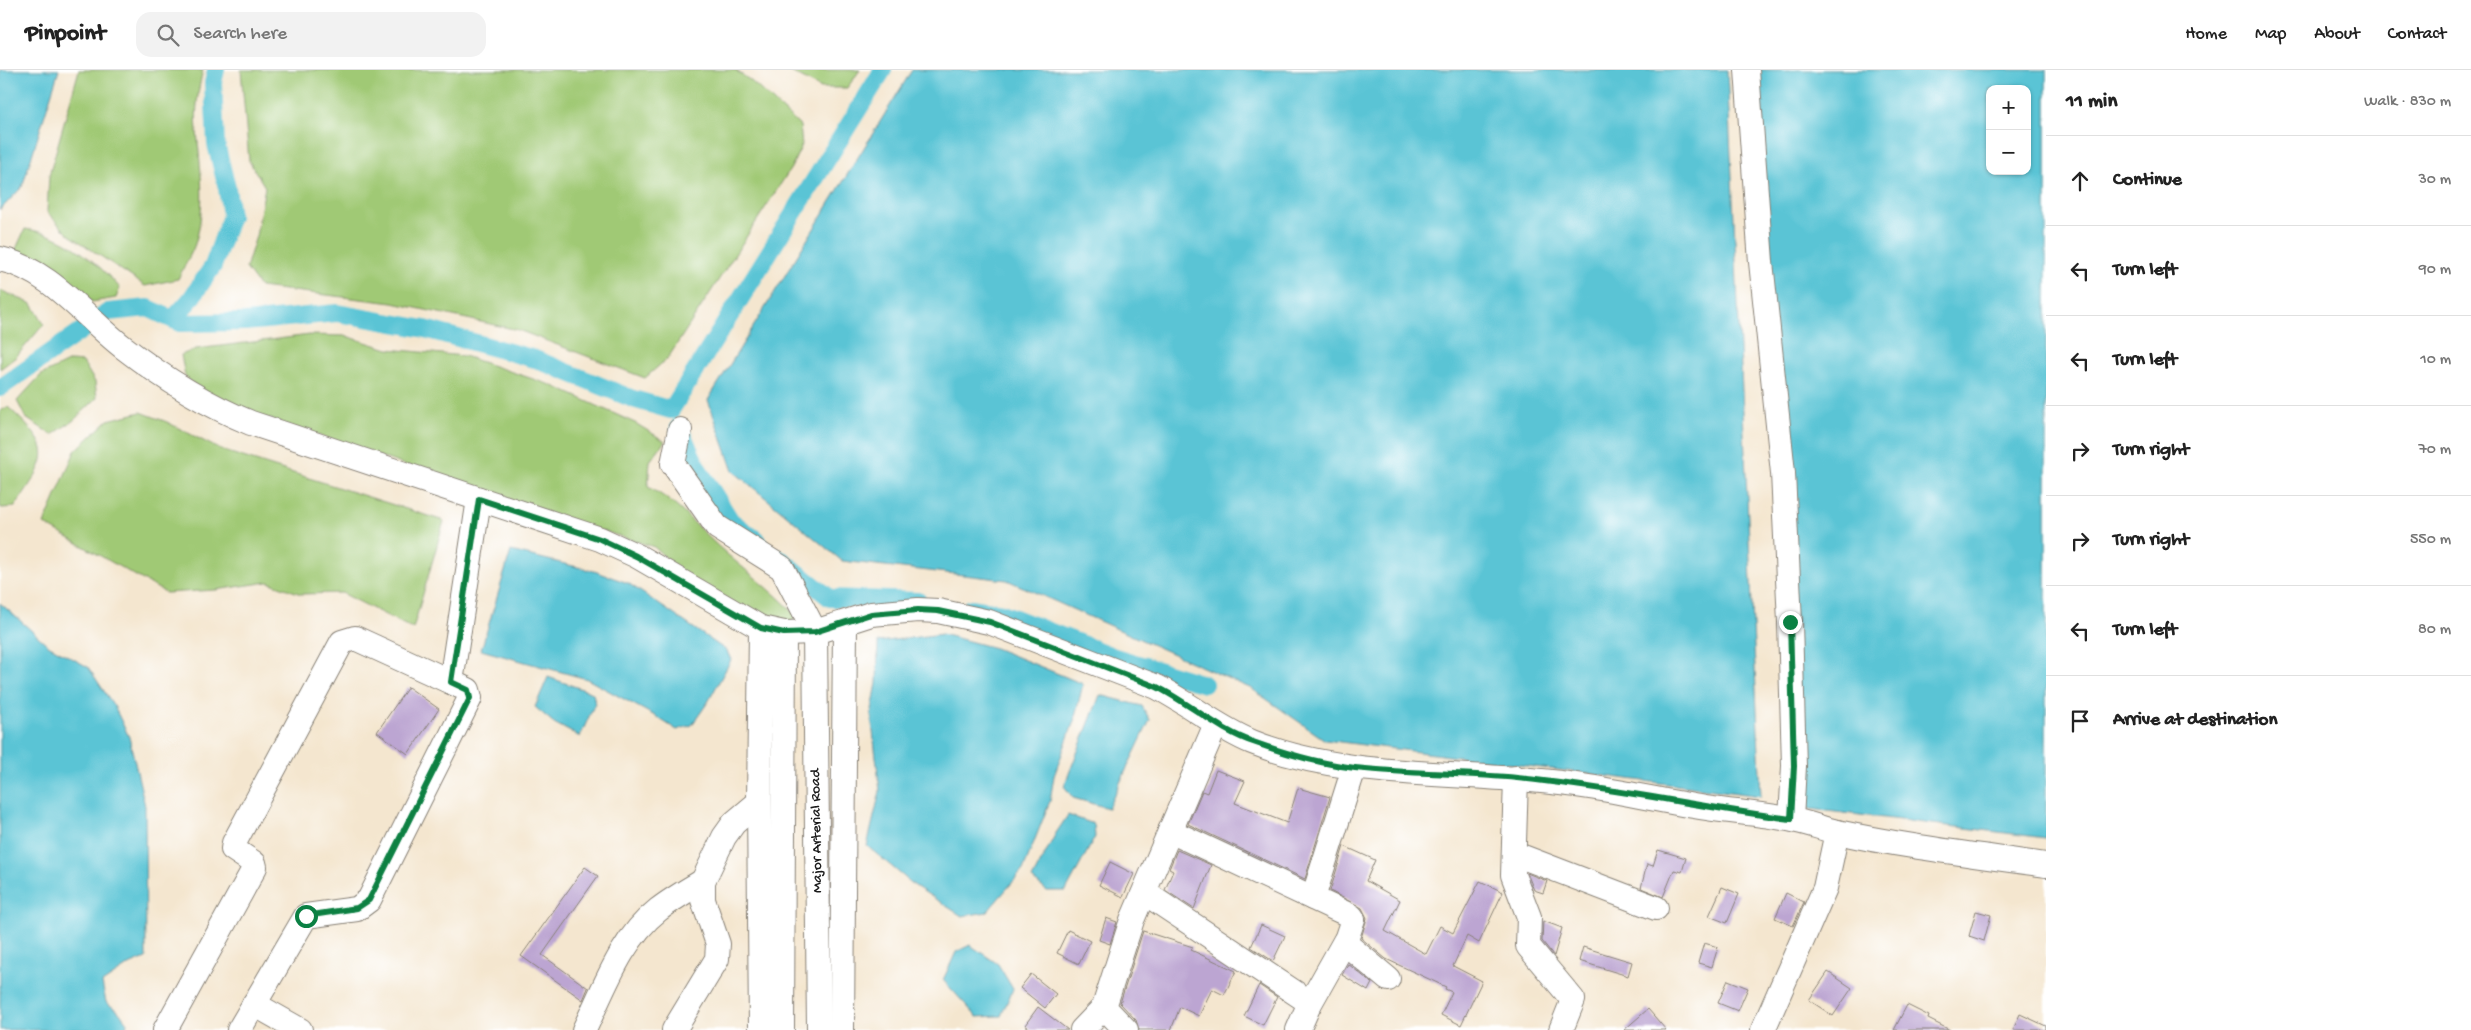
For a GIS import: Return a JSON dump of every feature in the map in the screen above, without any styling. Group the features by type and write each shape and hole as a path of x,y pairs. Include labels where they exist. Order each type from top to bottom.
{"street":[{"path":"1746,70 1762,262 1783,473 1794,766 1791,819"},
{"path":"0,259 12,262 44,280 78,305 148,367 218,410 251,423 600,539 636,556 761,628 784,633 815,632 871,614 918,610 938,611 990,622 1157,687 1181,699 1216,724 1253,742 1293,755 1354,768 1516,778 1586,786 1706,808 1791,819 1837,832 1915,846 2046,864"},
{"path":"680,430 672,464 717,527 782,568 815,632"},
{"path":"451,682 479,499"},
{"path":"842,1030 845,623"},
{"path":"761,628 759,802 761,1030"},
{"name":"Major Arterial Road","path":"815,632 818,1030"},
{"path":"782,1030 784,633"},
{"path":"165,1030 254,867 254,863 236,853 233,849 234,843 342,642 355,638 468,690 470,698 369,900 357,908 306,916 239,1030"},
{"path":"1082,1030 1104,1006 1132,920 1145,894 1216,724"},
{"path":"1313,898 1354,768"},
{"path":"1516,778 1513,880 1529,917 1528,946 1573,1000 1561,1030"},
{"path":"674,1030 717,959 718,944 703,900 703,880 724,836 734,823 759,802"},
{"path":"1170,831 1313,898 1353,919 1345,941 1298,1030"},
{"path":"1763,1030 1825,888 1837,832"},
{"path":"1515,854 1656,908"},
{"path":"584,1030 626,946 640,928 658,911 703,880"},
{"path":"1145,894 1296,992 1309,1006"},
{"path":"1345,941 1388,979"},
{"path":"254,1004 300,1030"},
{"path":"1104,1006 1126,1030"}],"green space":[{"path":"79,70 203,70 196,115 202,184 200,224 194,248 178,279 145,286 68,234 47,212 49,176"},
{"path":"241,70 735,70 751,81 800,126 802,145 791,168 668,358 645,378 518,330 393,303 260,287 246,268 256,236 265,187 249,161"},
{"path":"787,70 860,70 847,88 821,88"},
{"path":"25,229 53,236 66,242 89,258 120,288 116,298 92,302 15,251"},
{"path":"0,290 32,304 44,324 16,357 0,369"},
{"path":"310,335 346,336 388,349 464,356 551,385 635,423 665,441 650,461 648,487 676,506 718,546 787,606 796,615 793,625 749,614 687,577 654,547 527,507 209,398 185,376 181,355 196,349"},
{"path":"70,361 83,362 95,382 97,398 74,420 52,435 26,418 17,401 41,375"},
{"path":"8,407 35,434 43,454 41,464 35,476 15,507 2,508 0,507 0,411"},
{"path":"141,412 167,422 221,450 444,521 413,629 342,593 301,594 268,582 216,590 166,593 44,524 75,451 108,420"}],"water":[{"path":"0,70 59,70 22,187 0,210"},
{"path":"912,70 1727,70 1761,796 1325,740 1252,689 1007,580 842,561 733,471 708,400"},
{"path":"1756,70 2046,70 2046,838 1803,808"},
{"path":"511,551 594,571 628,583 727,651 731,660 708,702 692,725 677,730 587,679 481,650"},
{"path":"0,603 48,645 88,667 114,706 129,737 145,806 146,958 129,965 102,983 106,1002 119,1012 127,1023 125,1030 0,1030"},
{"path":"942,634 995,648 1083,684 1074,721 1054,776 1050,801 1023,870 987,912 962,916 915,886 867,846 880,791 871,715 877,683 878,642"},
{"path":"548,677 593,693 595,703 580,737 554,723 535,707"},
{"path":"1100,695 1142,706 1150,720 1108,808 1073,798 1064,786"},
{"path":"1068,815 1094,824 1095,837 1066,891 1047,891 1032,879 1056,833"},
{"path":"970,945 998,964 1013,989 1001,1016 977,1017 943,980 956,952"}],"building":[{"path":"408,687 439,709 408,754 377,732"},
{"path":"1216,770 1245,781 1235,803 1287,823 1298,788 1330,797 1305,879 1188,824 1202,791 1207,793"},
{"path":"1344,846 1375,860 1366,881 1400,900 1385,931 1426,954 1440,926 1453,933 1480,881 1503,892 1479,943 1467,936 1453,966 1482,981 1461,1025 1441,1015 1452,992 1445,989 1446,987 1386,959 1361,938 1367,918 1362,908 1330,891"},
{"path":"1177,850 1211,865 1194,909 1165,890 1173,871 1169,869"},
{"path":"1658,850 1686,858 1682,872 1674,870 1663,897 1641,888 1647,864 1653,866"},
{"path":"1110,862 1134,874 1123,897 1099,885"},
{"path":"585,867 598,876 542,955 588,988 583,1000 521,956"},
{"path":"1527,873 1547,881 1543,893 1534,890"},
{"path":"1722,887 1739,894 1727,923 1709,916"},
{"path":"1786,893 1804,902 1793,926 1775,918"},
{"path":"1976,911 1991,915 1984,941 1969,936"},
{"path":"1106,918 1117,922 1110,944 1099,940"},
{"path":"1543,921 1562,928 1554,956 1542,941"},
{"path":"1261,925 1285,936 1273,961 1251,947"},
{"path":"1068,930 1090,941 1079,964 1057,953"},
{"path":"1143,931 1193,947 1191,950 1236,971 1224,995 1212,989 1199,1016 1180,1007 1171,1030 1139,1030 1136,1020 1120,1003"},
{"path":"1704,943 1718,947 1712,967 1698,963"},
{"path":"1583,947 1632,962 1628,976 1579,961"},
{"path":"1348,964 1372,983 1368,991 1342,975"},
{"path":"1828,972 1852,988 1833,1016 1809,1000"},
{"path":"1031,974 1056,994 1045,1008 1020,988"},
{"path":"1728,980 1748,988 1738,1011 1718,1003"},
{"path":"1259,985 1277,997 1263,1025 1244,1016"},
{"path":"1907,1005 1929,1016 1928,1019 1950,1030 1894,1030"},
{"path":"1038,1007 1068,1030 1032,1030 1025,1025"},
{"path":"1648,1009 1666,1030 1624,1030"},
{"path":"2020,1014 2046,1026 2046,1030 2013,1030"}],"waterway":[{"path":"173,319 190,300 213,266 231,216 227,188 216,144 213,83 216,70"},
{"path":"0,388 108,312 148,308 180,323 245,322 337,313 425,329 535,359 633,399 671,410 883,70"},
{"path":"679,427 697,467 731,521 758,541"},
{"path":"778,557 830,598 918,601"},
{"path":"971,608 1002,613 1112,656 1204,684"}],"route":[{"path":"306,916 357,908 369,900 470,698 471,694 468,690 451,682 479,499 600,539 673,576 761,628 784,633 815,632 871,614 918,610 938,611 990,622 1157,687 1181,699 1216,724 1253,742 1293,755 1354,768 1516,778 1586,786 1706,808 1791,819 1794,766 1790,622"}]}
